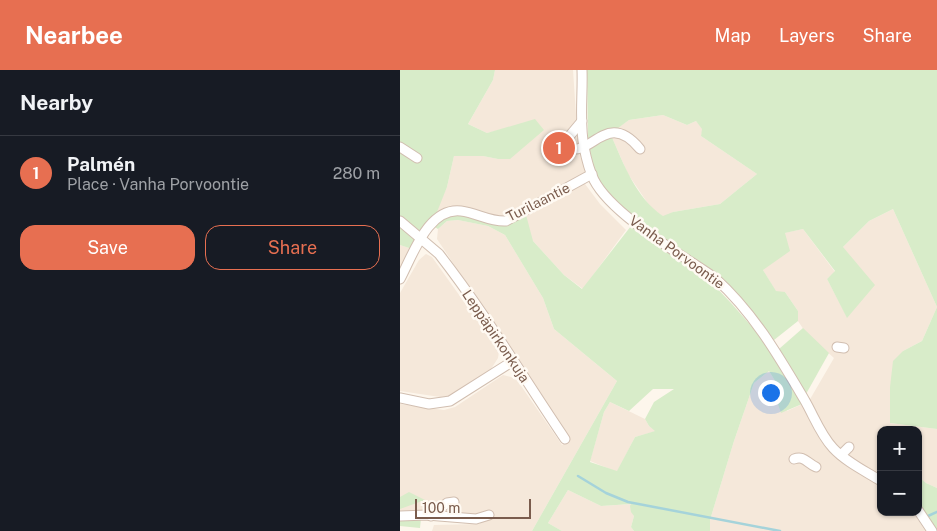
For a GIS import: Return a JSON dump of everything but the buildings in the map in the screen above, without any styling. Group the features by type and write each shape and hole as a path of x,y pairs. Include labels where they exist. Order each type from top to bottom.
{"street":[{"name":"Vanha Porvoontie","path":"582,70 584,147 592,174 602,192 615,205 657,238 715,278 740,303 773,347 826,440 841,455 877,478"},
{"path":"582,121 567,139 568,148 574,150 584,147 596,138 610,133 623,134 632,139 640,149"},
{"path":"400,148 417,158"},
{"name":"Turilaantie","path":"400,279 420,240 436,218 451,212 460,211 498,221 506,221 592,174"},
{"name":"Leppäpirkonkuja","path":"400,221 420,240 439,254 471,296 565,439"},
{"path":"400,398 429,404 450,401 513,361"},
{"path":"841,455 849,447"},
{"path":"794,459 804,458 816,467"},
{"path":"431,516 447,503 454,502"},
{"path":"400,516 476,519 489,515"},
{"path":"922,516 932,531"}],"shaded area":[{"path":"495,70 573,70 577,130 588,176 582,180 600,204 626,230 583,289 564,275 533,241 506,221 436,218 438,207 447,187 454,156 483,156 498,159 509,128 487,133 468,124 493,80"},
{"path":"663,115 687,125 696,121 703,129 701,136 757,174 720,204 673,212 664,217 651,208 628,174 610,133 629,120"},
{"path":"893,209 937,307 922,341 903,351 890,423 914,426 877,426 877,516 916,516 925,531 710,531 710,520 754,383 769,371 780,389 787,411 809,401 834,358 806,333 798,321 798,311 785,292 776,292 763,270 784,233 803,229 835,272 827,279 847,317 843,247 869,221"},
{"path":"458,220 488,226 505,235 543,298 554,329 617,381 532,531 432,531 434,525 479,524 482,522 482,517 400,519 400,404 444,410 455,407 503,375 517,380 562,445 570,439 437,239 438,229 447,221"},
{"path":"400,245 412,249 400,270"},
{"path":"426,254 432,257 499,351 498,358 491,369 449,396 440,397 400,391 400,293 419,260"},
{"path":"610,402 645,419 649,426 656,431 635,437 617,472 590,461 604,412"},
{"path":"922,427 937,429 937,488 922,480"},
{"path":"568,490 601,506 632,504 634,516 631,527 634,531 562,531 548,523"}],"green space":[{"path":"400,70 495,70 493,80 468,124 487,133 535,119 544,130 510,159 483,156 454,156 447,187 437,212 454,208 468,210 499,221 525,211 533,241 564,275 582,289 631,226 711,282 761,337 802,404 781,413 775,395 780,389 769,371 754,383 710,520 710,531 634,531 631,527 634,516 631,512 631,504 601,506 568,490 548,523 562,531 532,531 617,381 554,329 543,298 505,235 488,226 458,220 447,221 438,229 430,224 415,250 400,245","holes":["653,389 674,389 654,402 645,419 655,431 635,437 617,471 590,462 604,412 610,402 629,411"]},
{"path":"587,70 937,70 937,307 893,209 869,221 843,247 875,285 847,318 827,279 835,271 803,229 785,233 790,251 763,270 776,291 785,292 798,311 798,321 774,340 748,307 719,277 620,207 607,193 598,179 589,146 611,135 626,169 638,190 645,200 663,216 673,212 720,204 757,174 701,136 702,129 696,121 687,125 663,115 629,120 614,131 588,141"},
{"path":"937,307 937,429 890,423 890,387 893,361 903,351 922,341"},
{"path":"803,328 829,353 806,394 779,349"},
{"path":"922,480 937,488 937,531 922,510"},
{"path":"409,492 425,500 400,509 400,497"},
{"path":"400,512 406,517 421,518 420,528 400,526"}],"waterway":[{"path":"578,476 606,493 628,502 780,531"},
{"path":"928,516 937,512"}],"place":[{"name":"Palmén","path":"559,148"}]}
